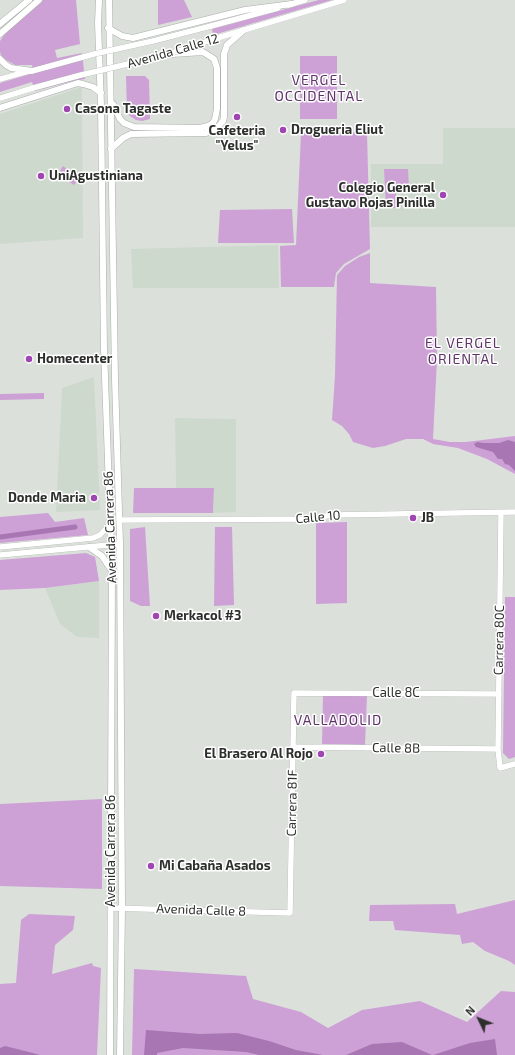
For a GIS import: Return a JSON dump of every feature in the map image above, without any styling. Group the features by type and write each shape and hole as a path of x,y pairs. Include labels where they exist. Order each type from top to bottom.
{"main road":[{"path":"0,24 29,0"},
{"path":"0,34 39,0"},
{"path":"95,0 98,13"},
{"name":"Avenida Carrera 86","path":"99,0 104,349 112,570 112,908 110,1055"},
{"name":"Avenida Carrera 86","path":"109,0 108,28 111,98 115,379 120,520 122,908 120,1055"},
{"path":"108,28 122,36 133,38 245,10 292,4"},
{"path":"111,149 123,138 132,134 206,133 217,128 224,117 224,54 227,45 244,30"},
{"path":"111,98 113,107 120,119 124,123 134,127 200,128 208,126 215,119 217,114 217,68 214,59 203,52 166,55"},
{"path":"0,59 11,68 32,71"},
{"path":"0,108 78,83 93,88 101,93"},
{"path":"89,546 102,556 112,570"}],"street":[{"name":"Avenida Calle 12","path":"0,80 94,54 211,26 305,0"},
{"name":"Avenida Calle 12","path":"0,98 81,75 166,55 344,0"},
{"name":"Carrera 80C","path":"501,512 498,749 500,768 515,764"},
{"name":"Calle 10","path":"120,520 312,519 331,515 515,512"},
{"path":"0,547 93,538 100,535 110,524"},
{"path":"0,555 120,544"},
{"name":"Calle 8C","path":"294,692 499,694"},
{"name":"Carrera 81F","path":"290,913 294,692"},
{"name":"Calle 8B","path":"293,747 498,749"},
{"name":"Avenida Calle 8","path":"112,908 290,913"}],"shaded area":[{"path":"43,0 76,0 80,44 55,50 57,58 82,53 85,79 35,91 32,82 0,92 0,83 34,73 32,65 15,65 6,60 0,52 0,41 9,28"},
{"path":"158,0 184,0 192,17 158,25"},
{"path":"319,0 332,0 213,35 212,29"},
{"path":"300,56 337,56 337,119 300,119"},
{"path":"126,76 145,76 149,80 150,119 142,121 136,120 127,112"},
{"name":"UniAgustiniana","path":"82,87 83,238 0,244 0,114"},
{"name":"Colegio General Gustavo Rojas Pinilla","path":"443,128 515,128 515,227 371,227 371,164 443,164"},
{"path":"367,132 370,249 344,264 336,273 334,287 281,287 280,246 296,245 301,133"},
{"path":"63,166 79,178 74,185 58,174"},
{"path":"384,169 408,169 409,189 396,190 396,208 386,208"},
{"path":"292,209 294,243 218,243 220,210"},
{"path":"278,245 279,288 133,288 131,249"},
{"path":"370,253 370,283 436,287 437,360 433,439 450,442 466,442 515,436 515,474 487,459 458,448 433,444 423,439 406,439 385,446 373,448 353,442 349,434 342,426 332,420 335,376 337,275 345,266 359,257"},
{"path":"94,377 100,510 56,512 62,388"},
{"path":"44,393 44,399 0,400 0,394"},
{"path":"175,418 236,419 236,512 213,513 214,488 176,488"},
{"path":"508,440 515,442 515,471 509,465 505,464 502,459 498,459 493,452 476,447 474,444 477,442 499,443"},
{"path":"134,488 214,488 213,513 133,513"},
{"path":"48,513 55,522 84,518 88,535 0,543 0,517"},
{"path":"347,522 347,603 316,604 316,523"},
{"path":"145,527 150,606 141,606 130,601 130,529"},
{"path":"215,527 232,527 234,605 214,606"},
{"path":"86,553 95,557 99,581 45,588 0,590 0,560"},
{"path":"99,581 99,638 77,637 60,624 45,588"},
{"path":"505,597 515,597 515,757 509,759 503,753"},
{"path":"323,695 367,696 365,745 322,744"},
{"path":"102,799 102,889 0,886 0,804"},
{"path":"515,900 515,965 485,951 473,942 462,944 460,935 395,930 393,921 369,921 370,905 455,904 457,914"},
{"path":"29,914 75,916 73,930 55,945 52,974 92,963 93,966 101,968 97,1055 0,1055 0,984 16,983 21,920"},
{"path":"134,969 246,976 253,999 301,1012 328,1028 362,1010 420,1001 467,1022 501,991 515,992 515,1055 132,1055"},
{"path":"146,1030 200,1034 237,1033 296,1050 323,1055 259,1055 246,1052 183,1048 157,1053 157,1055 144,1055"},
{"path":"495,1039 497,1055 433,1055 470,1043"},
{"path":"402,1042 432,1055 346,1055 372,1044"},
{"path":"5,1046 40,1055 0,1055 0,1048"}],"waterway":[{"path":"0,537 75,527"}],"place":[{"name":"Casona Tagaste","path":"67,109"},
{"name":"Cafeteria \"Yelus\"","path":"237,117"},
{"name":"Drogueria Eliut","path":"283,130"},
{"name":"UniAgustiniana","path":"41,176"},
{"name":"Colegio General Gustavo Rojas Pinilla","path":"443,195"},
{"name":"Homecenter","path":"29,359"},
{"name":"Donde Maria","path":"94,498"},
{"name":"JB","path":"413,518"},
{"name":"Merkacol #3","path":"156,616"},
{"name":"El Brasero Al Rojo","path":"321,754"},
{"name":"Mi Cabaña Asados","path":"151,866"}],"district":[{"name":"VERGEL OCCIDENTAL","path":"319,88"},
{"name":"EL VERGEL ORIENTAL","path":"463,352"},
{"name":"VALLADOLID","path":"338,720"}]}
